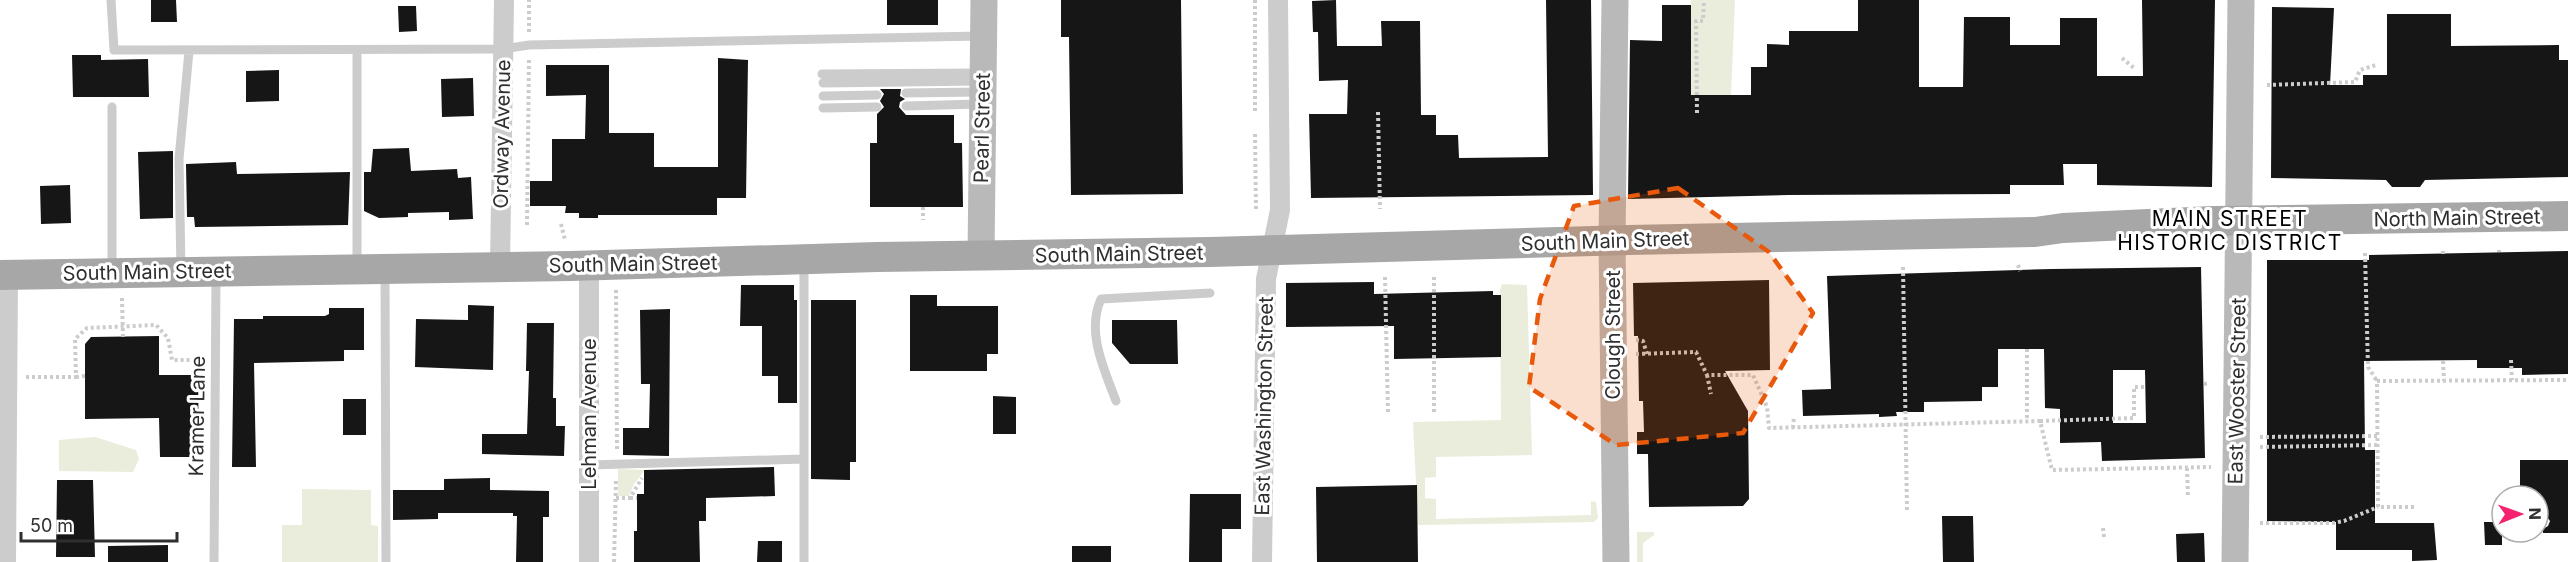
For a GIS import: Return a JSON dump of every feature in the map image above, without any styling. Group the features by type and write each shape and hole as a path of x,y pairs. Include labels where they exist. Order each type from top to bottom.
{"main road":[{"name":"North Main Street","path":"2238,221 2568,216"},
{"name":"South Main Street","path":"4,275 117,282 181,272 804,261 2035,232 2063,228 2238,221"}],"street":[{"name":"Ordway Avenue","path":"500,267 504,0"},
{"name":"Pearl Street","path":"981,256 984,0"},
{"name":"East Washington Street","path":"1263,562 1266,279 1280,210 1278,0"},
{"name":"Clough Street","path":"1615,0 1612,241 1616,562"},
{"name":"East Wooster Street","path":"2235,562 2241,0"},
{"name":"Lehman Avenue","path":"588,265 589,562"},
{"path":"4,275 7,378 4,438 6,562"}],"lane":[{"path":"111,0 114,50 503,49 529,45 984,36"},
{"path":"181,272 178,159 189,51"},
{"path":"357,51 386,562"},
{"path":"823,78 983,87"},
{"path":"906,93 983,87"},
{"path":"906,106 983,87"},
{"path":"823,96 877,95"},
{"path":"112,106 117,282"},
{"path":"823,108 877,107"},
{"path":"804,261 804,562"},
{"name":"Kramer Lane","path":"214,562 216,271"},
{"path":"1116,401 1099,357 1094,314 1101,299 1210,293"},
{"path":"589,465 804,459"}],"path":[{"path":"527,225 529,0"},
{"path":"1255,0 1255,112"},
{"path":"1697,113 1696,21 1704,21 1704,0"},
{"path":"2122,58 2134,68"},
{"path":"2267,85 2355,82 2360,70 2376,65"},
{"path":"1378,112 1380,209"},
{"path":"1255,134 1256,210"},
{"path":"1698,197 1698,203"},
{"path":"922,207 923,220"},
{"path":"561,224 565,240"},
{"path":"2365,253 2368,367 2377,381 2378,507"},
{"path":"2018,265 2020,271"},
{"path":"1903,267 1907,510"},
{"path":"1385,277 1384,364 1388,413"},
{"path":"1434,277 1434,413"},
{"path":"117,282 123,337"},
{"path":"614,562 617,464 616,288"},
{"path":"76,376 75,339 87,328 156,325 168,338 172,360 216,360"},
{"path":"1632,340 1643,340 1647,354"},
{"path":"2027,349 2027,421"},
{"path":"1633,354 1696,352 1707,375 1711,394"},
{"path":"2511,360 2512,380"},
{"path":"2443,361 2444,381"},
{"path":"1707,375 1753,375 1767,406 1769,429 2134,418 2134,387 2145,387"},
{"path":"7,378 85,376"},
{"path":"2377,381 2568,380"},
{"path":"2204,384 2210,383"},
{"path":"1793,428 1794,417"},
{"path":"2040,421 2052,470 2211,467"},
{"path":"2260,437 2378,436"},
{"path":"2260,447 2378,445"},
{"path":"630,498 641,479 651,470 651,463"},
{"path":"2187,468 2188,498"},
{"path":"616,498 638,498"},
{"path":"2259,523 2333,523 2344,521 2378,507 2414,507"},
{"path":"2103,528 2104,537"}],"highlighted area":[{"path":"1678,188 1769,252 1813,313 1743,433 1616,445 1529,387 1540,299 1574,206"}],"green space":[{"path":"1691,0 1735,0 1731,95 1691,113"},
{"path":"1502,284 1527,285 1532,455 1436,457 1436,477 1425,478 1425,498 1436,499 1436,519 1591,515 1591,501 1596,502 1598,518 1594,522 1418,525 1413,422 1501,420 1500,290"},
{"path":"95,437 136,450 139,459 133,472 59,471 59,440"},
{"path":"618,469 645,470 634,484 629,496 618,496"},
{"path":"302,489 371,490 371,525 378,526 378,562 282,562 282,525 302,525"},
{"path":"1637,532 1654,532 1654,535 1643,543 1643,562 1637,562"}],"building":[{"path":"151,0 176,0 177,22 151,22"},
{"path":"887,0 938,0 938,25 887,25"},
{"path":"1061,0 1181,0 1183,194 1071,195 1069,37 1061,37"},
{"path":"1336,0 1337,46 1382,46 1381,21 1420,21 1421,115 1436,115 1436,135 1458,135 1459,158 1548,157 1546,0 1591,0 1593,195 1311,198 1309,114 1347,114 1348,80 1319,81 1318,32 1313,32 1312,1"},
{"path":"1858,0 1919,0 1919,87 1963,87 1964,17 2010,17 2010,45 2060,45 2060,18 2097,18 2097,76 2143,76 2142,0 2215,0 2212,187 2097,185 2097,164 2063,164 2064,185 2010,185 2010,194 1788,195 1628,199 1630,40 1662,41 1662,5 1691,5 1691,95 1751,95 1751,67 1767,67 1767,44 1789,45 1789,31 1858,31"},
{"path":"398,6 416,6 417,31 399,32"},
{"path":"2272,7 2334,8 2330,85 2363,85 2363,75 2387,75 2387,14 2451,14 2451,46 2559,45 2559,60 2568,60 2568,177 2425,180 2420,187 2392,187 2386,180 2271,178"},
{"path":"72,55 101,55 101,60 148,59 149,97 73,97"},
{"path":"718,58 748,60 746,198 717,198 717,215 598,215 598,218 579,218 579,213 565,213 566,206 530,206 530,181 552,181 552,139 585,139 586,95 546,96 546,65 609,65 609,133 654,133 654,167 718,167"},
{"path":"279,70 279,101 246,102 246,71"},
{"path":"473,78 474,116 442,117 441,79"},
{"path":"880,89 901,89 900,96 905,99 900,102 899,107 906,115 954,115 954,143 962,143 963,207 870,207 870,143 877,143 877,114 884,107 880,101 884,94"},
{"path":"409,148 411,171 457,169 458,178 471,177 473,219 449,220 449,212 408,213 408,217 379,218 364,211 364,172 371,172 373,149"},
{"path":"173,151 173,218 140,219 138,152"},
{"path":"236,162 237,174 350,172 348,225 195,227 194,217 187,217 186,164"},
{"path":"70,185 71,223 41,224 40,186"},
{"path":"2568,251 2568,374 2522,375 2522,368 2477,368 2477,360 2364,361 2365,450 2375,450 2375,523 2434,523 2437,560 2412,561 2412,550 2336,550 2336,522 2267,521 2267,260 2369,260 2369,255"},
{"path":"2201,267 2205,458 2102,461 2101,442 2060,443 2060,409 2045,408 2044,349 1998,349 1998,387 1982,387 1982,401 1924,402 1924,412 1896,412 1897,416 1879,417 1879,414 1803,416 1802,390 1831,389 1827,276","holes":["2113,370 2145,370 2146,423 2113,423"]},
{"path":"1769,280 1770,370 1725,371 1748,411 1749,499 1743,506 1649,507 1648,454 1637,454 1637,432 1644,432 1643,401 1639,401 1638,336 1634,336 1633,283"},
{"path":"1374,282 1374,294 1493,291 1493,295 1501,295 1501,357 1394,359 1394,326 1286,327 1286,283"},
{"path":"741,285 794,285 794,300 797,300 797,403 778,403 778,376 762,376 762,326 740,326"},
{"path":"910,295 937,295 937,306 998,306 998,354 987,354 987,371 910,371"},
{"path":"811,300 856,300 856,462 850,462 850,480 811,479"},
{"path":"468,305 494,306 493,370 415,367 416,319 468,320"},
{"path":"329,308 364,308 364,350 344,350 344,361 254,363 256,467 232,467 234,319 263,319 263,316 325,316 329,314"},
{"path":"670,309 669,456 623,455 623,428 649,428 650,384 641,384 640,310"},
{"path":"1112,320 1177,320 1178,364 1130,364 1112,343"},
{"path":"527,323 554,323 553,398 556,398 556,426 565,426 564,456 482,454 482,434 527,434 529,371 526,371"},
{"path":"159,336 159,375 198,375 199,457 160,457 159,418 85,419 85,344 91,337"},
{"path":"993,396 1016,397 1016,434 993,434"},
{"path":"343,399 366,399 366,435 343,435"},
{"path":"2520,460 2568,460 2568,533 2550,533 2550,484 2520,484"},
{"path":"774,467 775,496 706,498 706,521 699,521 700,562 634,562 637,494 644,494 644,470"},
{"path":"490,478 490,490 549,491 549,517 543,517 543,562 516,562 517,516 513,516 513,513 438,513 438,519 393,520 393,490 444,490 444,479"},
{"path":"57,480 93,480 95,557 56,557"},
{"path":"1417,485 1418,562 1317,562 1316,487"},
{"path":"1190,494 1241,494 1241,529 1222,529 1222,562 1189,562"},
{"path":"1942,516 1973,516 1974,562 1943,562"},
{"path":"2484,522 2490,522 2490,544 2502,545 2485,545"},
{"path":"2204,533 2205,562 2177,562 2176,534"},
{"path":"758,541 782,541 782,562 757,562"},
{"path":"168,545 168,562 108,562 108,546"},
{"path":"1072,546 1111,546 1111,562 1072,562"}],"district":[{"name":"MAIN STREET HISTORIC DISTRICT","path":"2230,231"}]}
